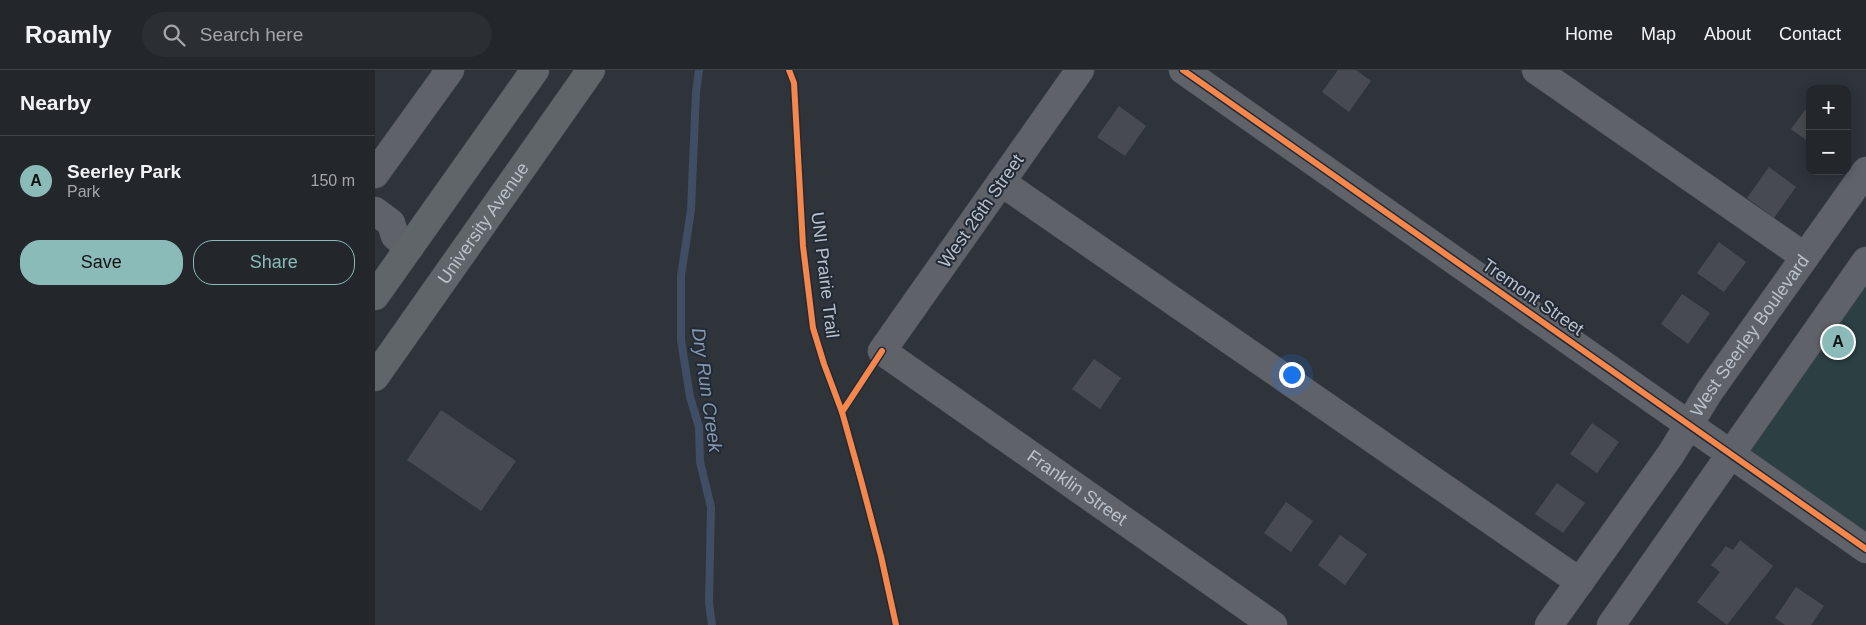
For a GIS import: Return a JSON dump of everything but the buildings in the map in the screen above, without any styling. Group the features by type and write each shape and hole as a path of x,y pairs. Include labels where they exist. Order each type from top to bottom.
{"main road":[{"path":"375,296 393,239 535,70"},
{"name":"University Avenue","path":"375,378 591,70"}],"street":[{"path":"375,174 450,70"},
{"name":"West 26th Street","path":"882,351 1080,70"},
{"name":"Tremont Street","path":"1183,70 1866,548"},
{"path":"1536,70 1805,257"},
{"name":"West Seerley Boulevard","path":"1549,625 1690,426 1709,392 1866,171"},
{"path":"1001,182 1580,582"},
{"path":"375,212 391,223 393,239"},
{"path":"1621,621 1731,454 1866,261"},
{"name":"Franklin Street","path":"882,351 1273,625"}],"shaded area":[{"path":"1866,260 1866,549 1731,454"}],"waterway":[{"name":"Dry Run Creek","path":"699,70 696,92 691,210 681,276 681,340 690,397 699,427 700,462 711,507 709,603 712,625"}],"cycle path":[{"name":"UNI Prairie Trail","path":"789,70 794,83 803,246 813,328 842,412 881,556 896,625"},
{"path":"1183,70 1866,549"},
{"path":"842,412 882,351"}],"place":[{"name":"Seerley Park","path":"1838,342"}]}
